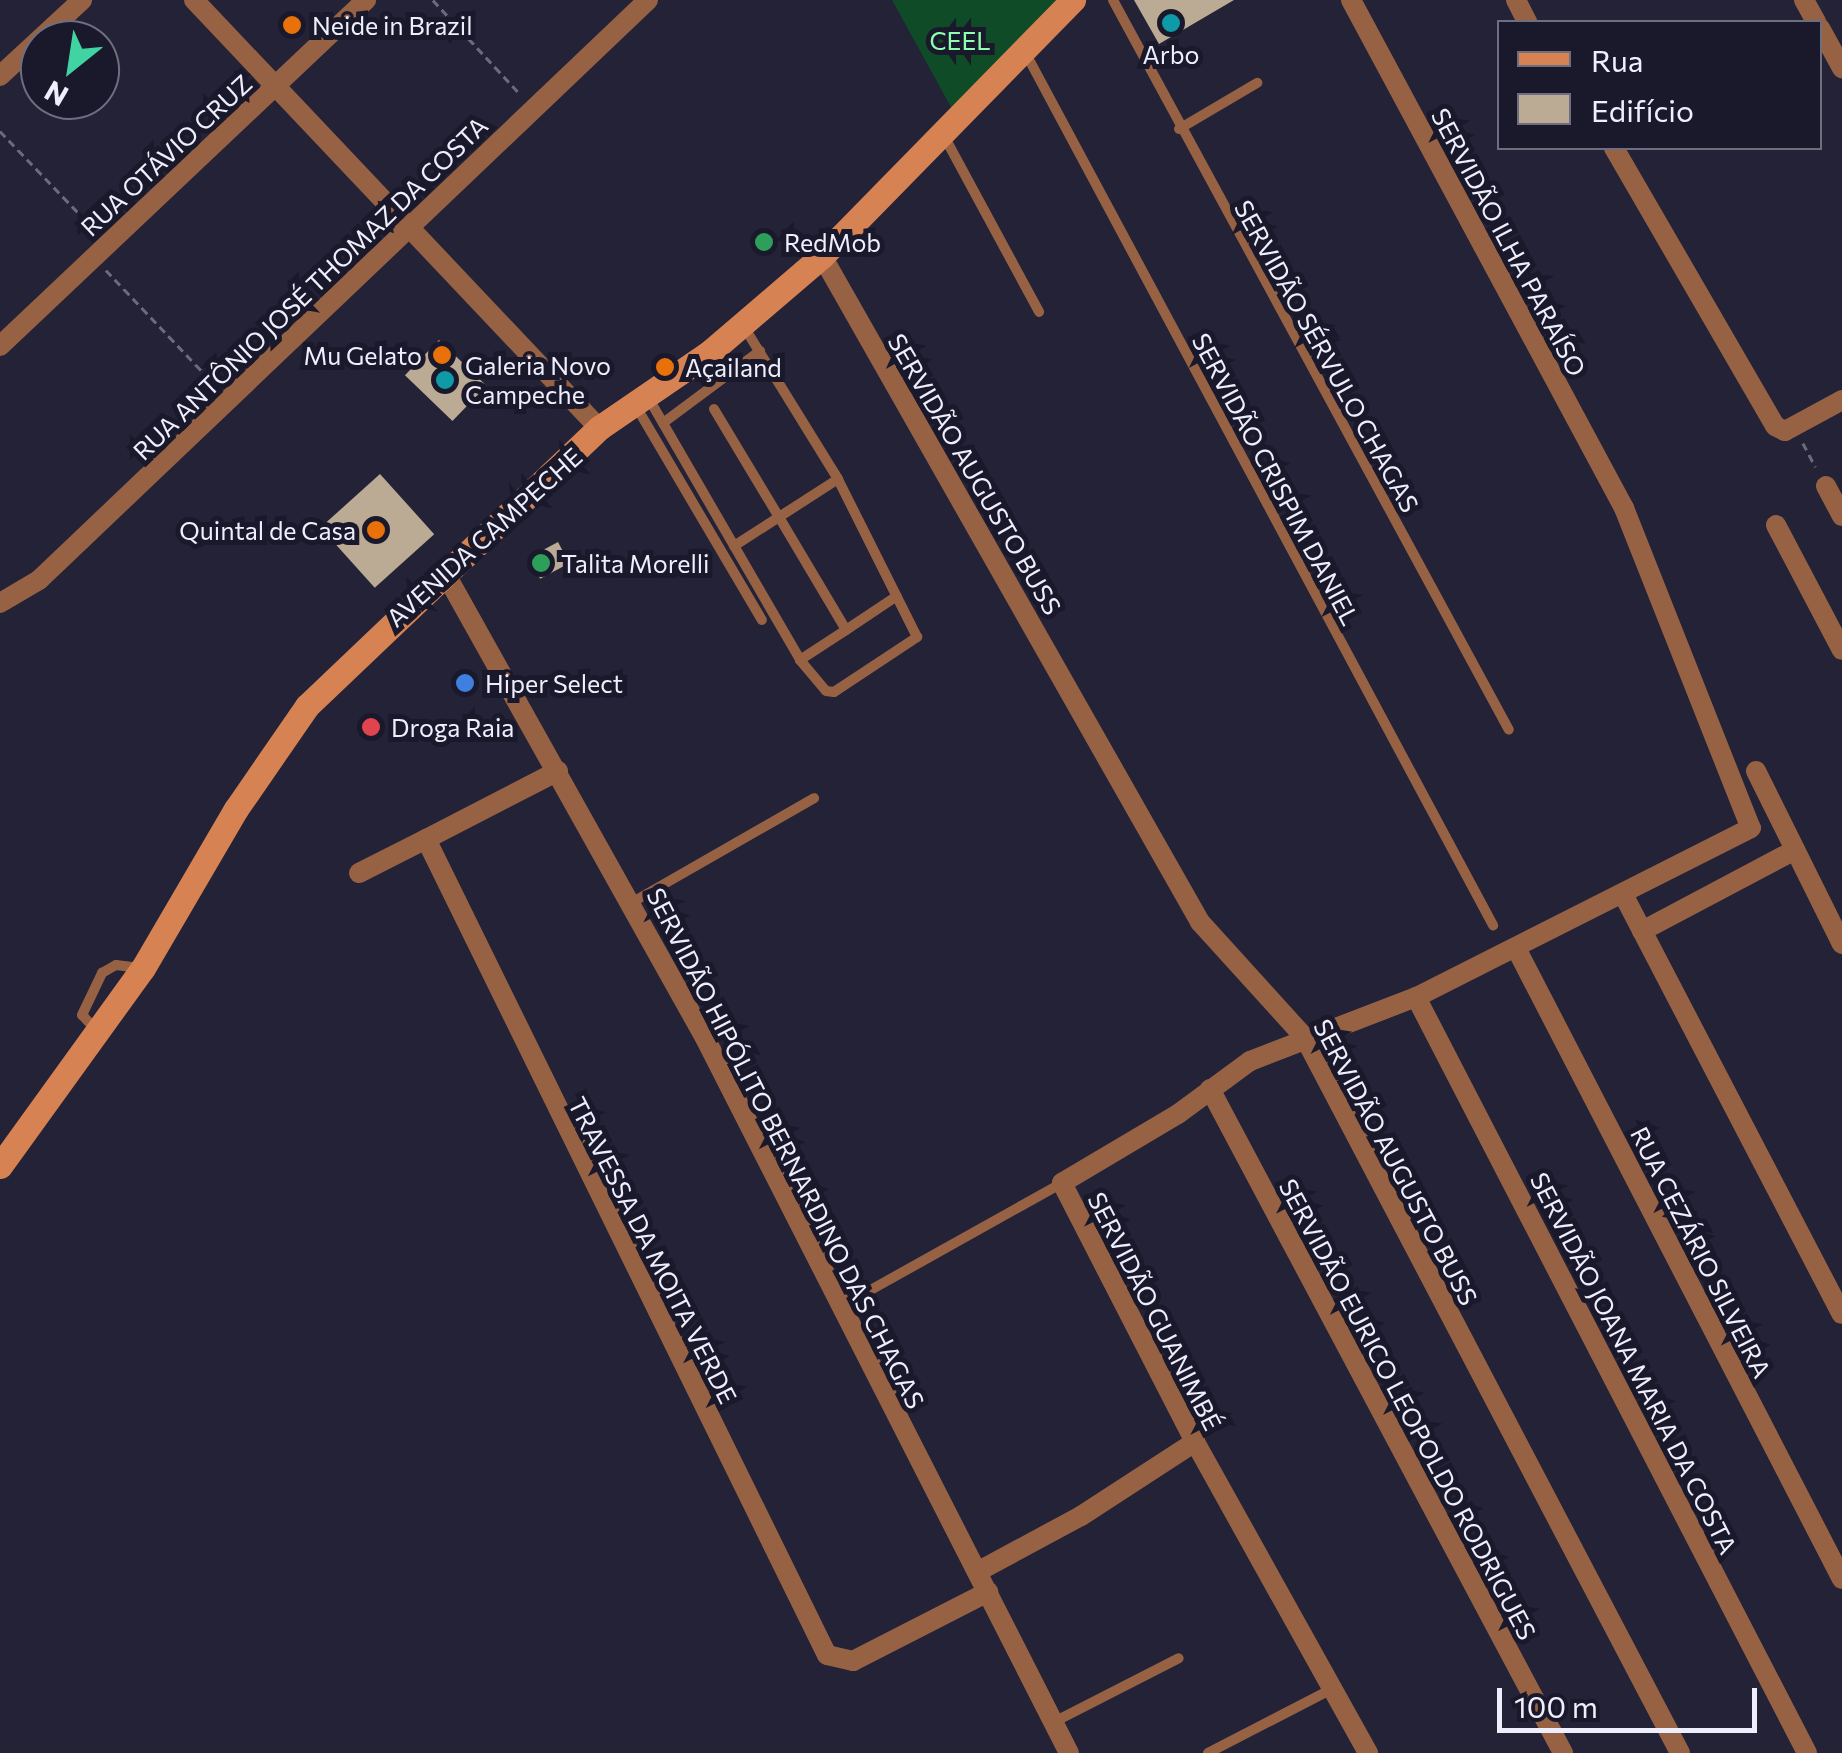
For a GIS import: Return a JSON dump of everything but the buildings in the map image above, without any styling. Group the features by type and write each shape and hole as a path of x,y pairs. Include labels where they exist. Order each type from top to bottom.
{"main road":[{"name":"AVENIDA CAMPECHE","path":"0,1166 143,968 291,725 364,646 600,428 643,403 710,352 822,256 944,136 1072,0"}],"street":[{"path":"0,76 82,0"},
{"path":"194,0 600,428"},
{"name":"RUA OTÁVIO CRUZ","path":"0,346 366,0"},
{"name":"RUA ANTÔNIO JOSÉ THOMAZ DA COSTA","path":"0,602 39,580 648,0"},
{"name":"SERVIDÃO ILHA PARAÍSO","path":"1350,0 1624,508 1750,828 1624,896"},
{"path":"1822,32 1842,68"},
{"path":"1615,150 1775,426 1789,428 1842,400"},
{"name":"SERVIDÃO AUGUSTO BUSS","path":"822,256 1200,922 1305,1038 1680,1753"},
{"path":"1826,486 1842,516"},
{"path":"1776,526 1842,650"},
{"name":"SERVIDÃO HIPÓLITO BERNARDINO DAS CHAGAS","path":"445,574 632,904 1069,1753"},
{"path":"1756,770 1842,944"},
{"path":"359,873 558,771"},
{"name":"TRAVESSA DA MOITA VERDE","path":"426,839 828,1655 852,1660 988,1592"},
{"path":"1642,931 1795,850"},
{"path":"1624,896 1842,1314"},
{"name":"SERVIDÃO GUANIMBÉ","path":"1368,1753 1194,1442 1062,1183 1250,1061 1416,997 1624,896"},
{"name":"RUA CEZÁRIO SILVEIRA","path":"1516,948 1842,1579"},
{"name":"SERVIDÃO JOANA MARIA DA COSTA","path":"1416,997 1807,1753"},
{"name":"SERVIDÃO EURICO LEOPOLDO RODRIGUES","path":"1210,1088 1563,1753"},
{"path":"977,1572 1081,1516 1194,1442"}],"lane":[{"name":"SERVIDÃO SÉRVULO CHAGAS","path":"1114,0 1180,129 1509,730"},
{"name":"SERVIDÃO CRISPIM DANIEL","path":"1025,51 1492,926"},
{"path":"1180,129 1257,83"},
{"path":"944,136 1039,312"},
{"path":"643,403 663,423 800,660 834,692 917,637 838,479 742,325"},
{"path":"663,423 760,351"},
{"path":"710,352 726,378"},
{"path":"643,403 762,620"},
{"path":"714,409 846,630"},
{"path":"734,546 838,479"},
{"path":"800,660 897,596"},
{"path":"632,904 814,798"},
{"path":"842,1306 1062,1183"},
{"path":"1054,1722 1180,1658"},
{"path":"1208,1753 1332,1689"}],"path":[{"path":"432,0 534,109"},
{"path":"0,131 229,400"},
{"path":"1789,428 1826,486"}],"green space":[{"name":"CEEL","path":"892,0 1056,0 952,109"}],"place":[{"name":"Arbo","path":"1171,23"},
{"name":"Neide in Brazil","path":"292,25"},
{"name":"RedMob","path":"764,242"},
{"name":"Mu Gelato","path":"442,355"},
{"name":"Açailand","path":"665,367"},
{"name":"Galeria Novo Campeche","path":"445,380"},
{"name":"Quintal de Casa","path":"376,530"},
{"name":"Talita Morelli","path":"541,563"},
{"name":"Hiper Select","path":"465,683"},
{"name":"Droga Raia","path":"371,727"}]}
